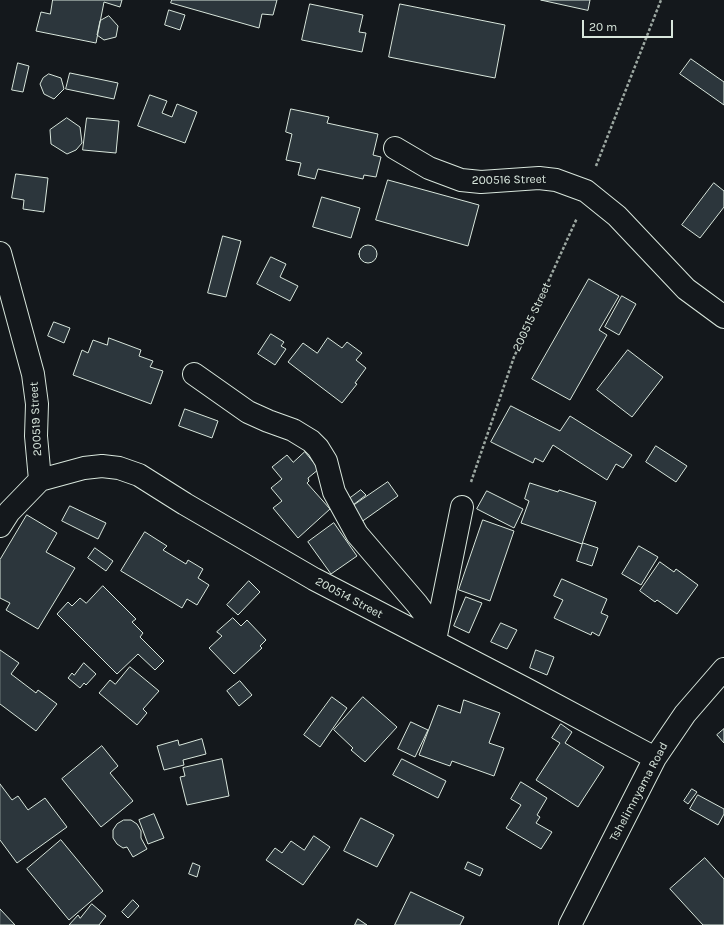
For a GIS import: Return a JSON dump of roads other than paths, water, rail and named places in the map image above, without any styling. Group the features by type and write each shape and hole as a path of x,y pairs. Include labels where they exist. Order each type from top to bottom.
{"street":[{"name":"200516 Street","path":"395,148 429,168 462,180 481,182 539,178 556,180 586,191 617,216 686,290 724,317"},
{"name":"200519 Street","path":"0,253 33,374 37,404 36,436 40,480"},
{"path":"194,374 248,412 278,426 293,430 311,441 318,448 326,461 334,492 357,534 418,604 435,637"},
{"name":"200514 Street","path":"40,480 84,468 102,466 119,468 139,475 185,504 314,579 435,637 524,688 655,758"},
{"path":"0,526 9,512 40,480"},
{"path":"435,637 462,507"},
{"name":"Tshelimnyama Road","path":"570,925 655,758 685,714 724,668"}]}
